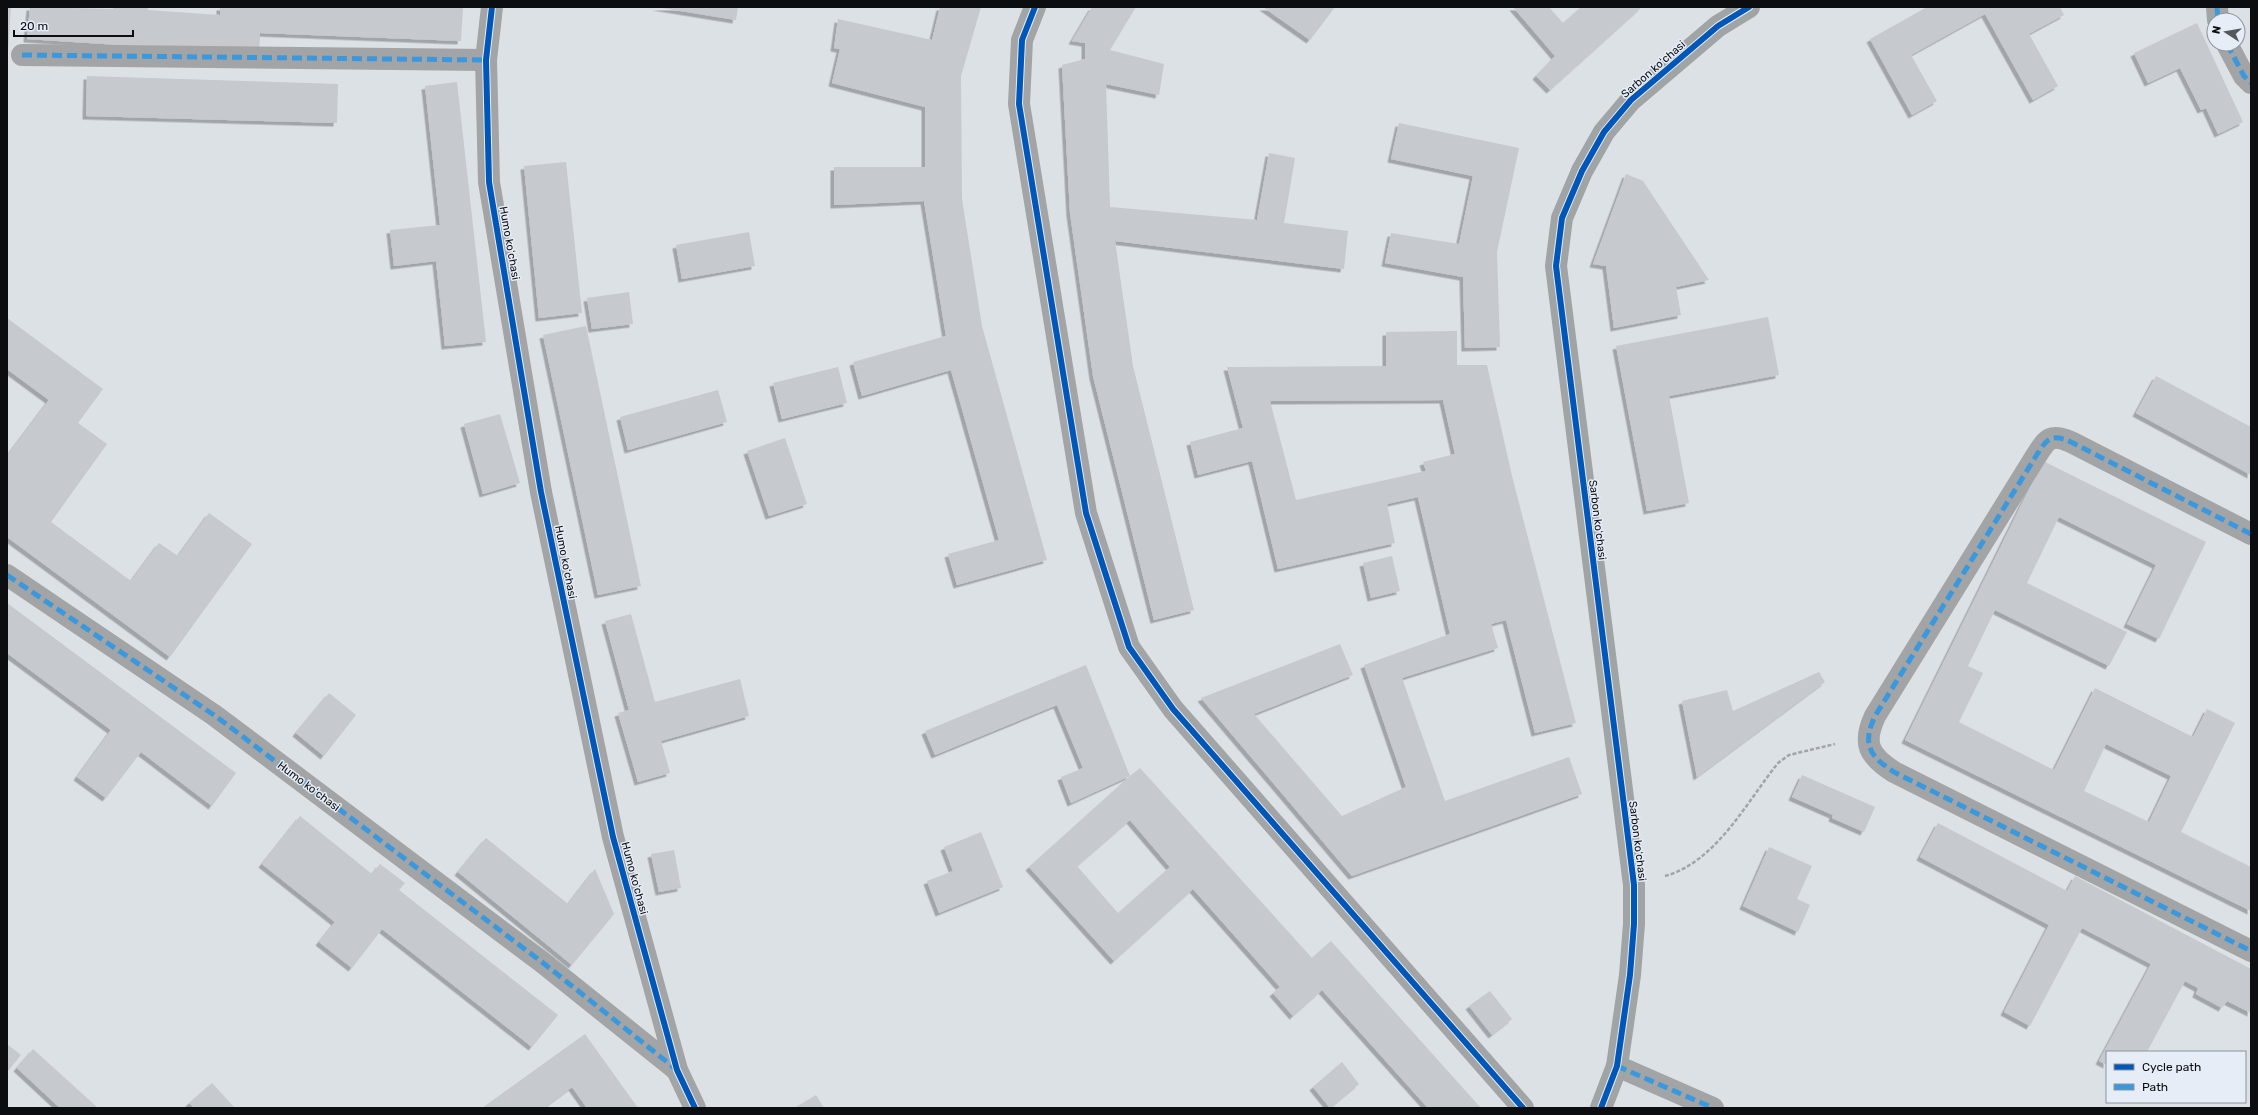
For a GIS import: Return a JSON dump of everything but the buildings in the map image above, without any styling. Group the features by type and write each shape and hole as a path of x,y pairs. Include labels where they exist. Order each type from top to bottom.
{"street":[{"name":"Humo koʻchasi","path":"492,7 486,60 489,182 542,492 613,837 677,1070 695,1108"},
{"path":"1035,7 1022,40 1019,104 1086,513 1129,647 1173,710 1523,1108"},
{"name":"Sarbon koʻchasi","path":"1601,1108 1617,1066 1630,975 1634,924 1634,885 1556,266 1562,218 1582,171 1604,132 1631,100 1718,26 1749,7"},
{"path":"2231,52 2244,76 2251,83"},
{"path":"22,55 486,60"},
{"path":"2251,534 2063,438 2050,438 2045,442 2036,456 1875,716 1868,736 1869,747 1875,757 1894,772 2251,951"},
{"name":"Humo koʻchasi","path":"7,575 214,715 542,962 677,1070"},
{"path":"1617,1066 1713,1108"}],"path":[{"path":"1634,885 1672,874 1695,863 1711,850 1778,763 1788,755 1868,736"}],"marked path":[{"path":"2217,7 2217,12"},
{"path":"2231,52 2244,76 2251,83"},
{"path":"22,55 486,60"},
{"path":"2251,534 2071,442 2058,438 2050,439 2043,445 2036,456 1875,716 1869,734 1870,748 1874,755 1885,766 1894,772 2251,951"},
{"path":"7,575 214,715 542,962 677,1070"},
{"path":"1617,1066 1713,1108"}],"cycle path":[{"path":"492,7 486,60 489,182 541,492 613,837 677,1070 695,1108"},
{"path":"1035,7 1022,40 1019,104 1086,513 1129,647 1173,709 1523,1108"},
{"path":"1601,1108 1617,1066 1630,975 1634,924 1634,885 1556,266 1562,218 1582,171 1604,132 1631,100 1718,26 1749,7"}]}
